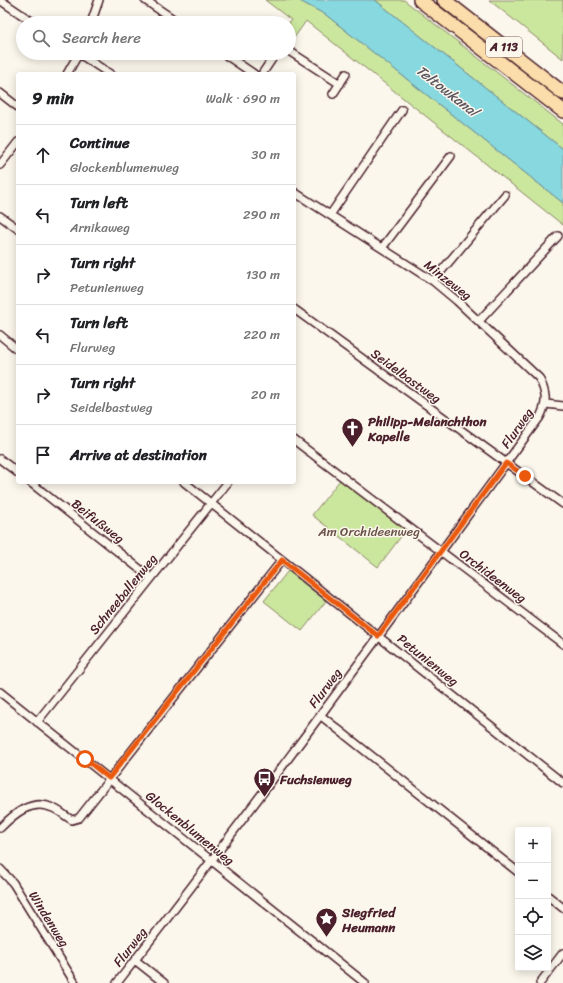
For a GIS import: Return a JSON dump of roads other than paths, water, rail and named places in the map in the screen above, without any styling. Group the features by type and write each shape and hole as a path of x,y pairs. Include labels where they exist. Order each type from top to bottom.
{"highway":[{"name":"A 113","path":"420,0 563,111"},
{"name":"A 113","path":"444,0 563,93"}],"street":[{"path":"0,0 24,16"},
{"path":"93,16 99,0"},
{"path":"145,0 169,16"},
{"path":"296,56 340,84"},
{"path":"68,72 75,60"},
{"path":"89,60 107,72"},
{"path":"233,60 251,72"},
{"path":"263,72 271,60"},
{"path":"333,94 346,74"},
{"path":"0,93 16,105"},
{"path":"330,215 402,110"},
{"path":"0,165 16,145"},
{"path":"382,248 451,156"},
{"name":"Minzeweg","path":"296,193 433,281 479,321 539,378 545,393 546,404"},
{"path":"433,281 505,195"},
{"path":"0,216 16,228"},
{"path":"479,321 558,236"},
{"name":"Seidelbastweg","path":"296,310 563,504"},
{"path":"0,335 16,348"},
{"path":"546,404 563,406"},
{"name":"Flurweg","path":"117,983 212,860 320,715 540,417 546,404"},
{"name":"Orchideenweg","path":"296,442 563,644"},
{"path":"0,458 16,471"},
{"name":"Beifußweg","path":"33,484 151,578"},
{"name":"Petunienweg","path":"186,484 563,783"},
{"name":"Schneeballenweg","path":"37,722 226,484"},
{"path":"0,828 18,812 34,805 50,806 72,820 77,819 282,560"},
{"name":"Glockenblumenweg","path":"0,692 365,983"},
{"path":"320,715 515,870"},
{"name":"Windenweg","path":"0,869 13,883 75,983"},
{"path":"551,898 563,908"},
{"path":"540,983 563,953"},
{"path":"135,960 164,983"}],"water":[{"name":"Teltowkanal","path":"298,0 375,0 563,149 563,203 326,15"}],"place":[{"name":"Philipp-Melanchthon Kapelle","path":"352,448"},
{"name":"Fuchsienweg","path":"265,798"},
{"name":"Siegfried Heumann","path":"326,938"}],"park label":[{"name":"Am Orchideenweg","path":"369,531"}]}
